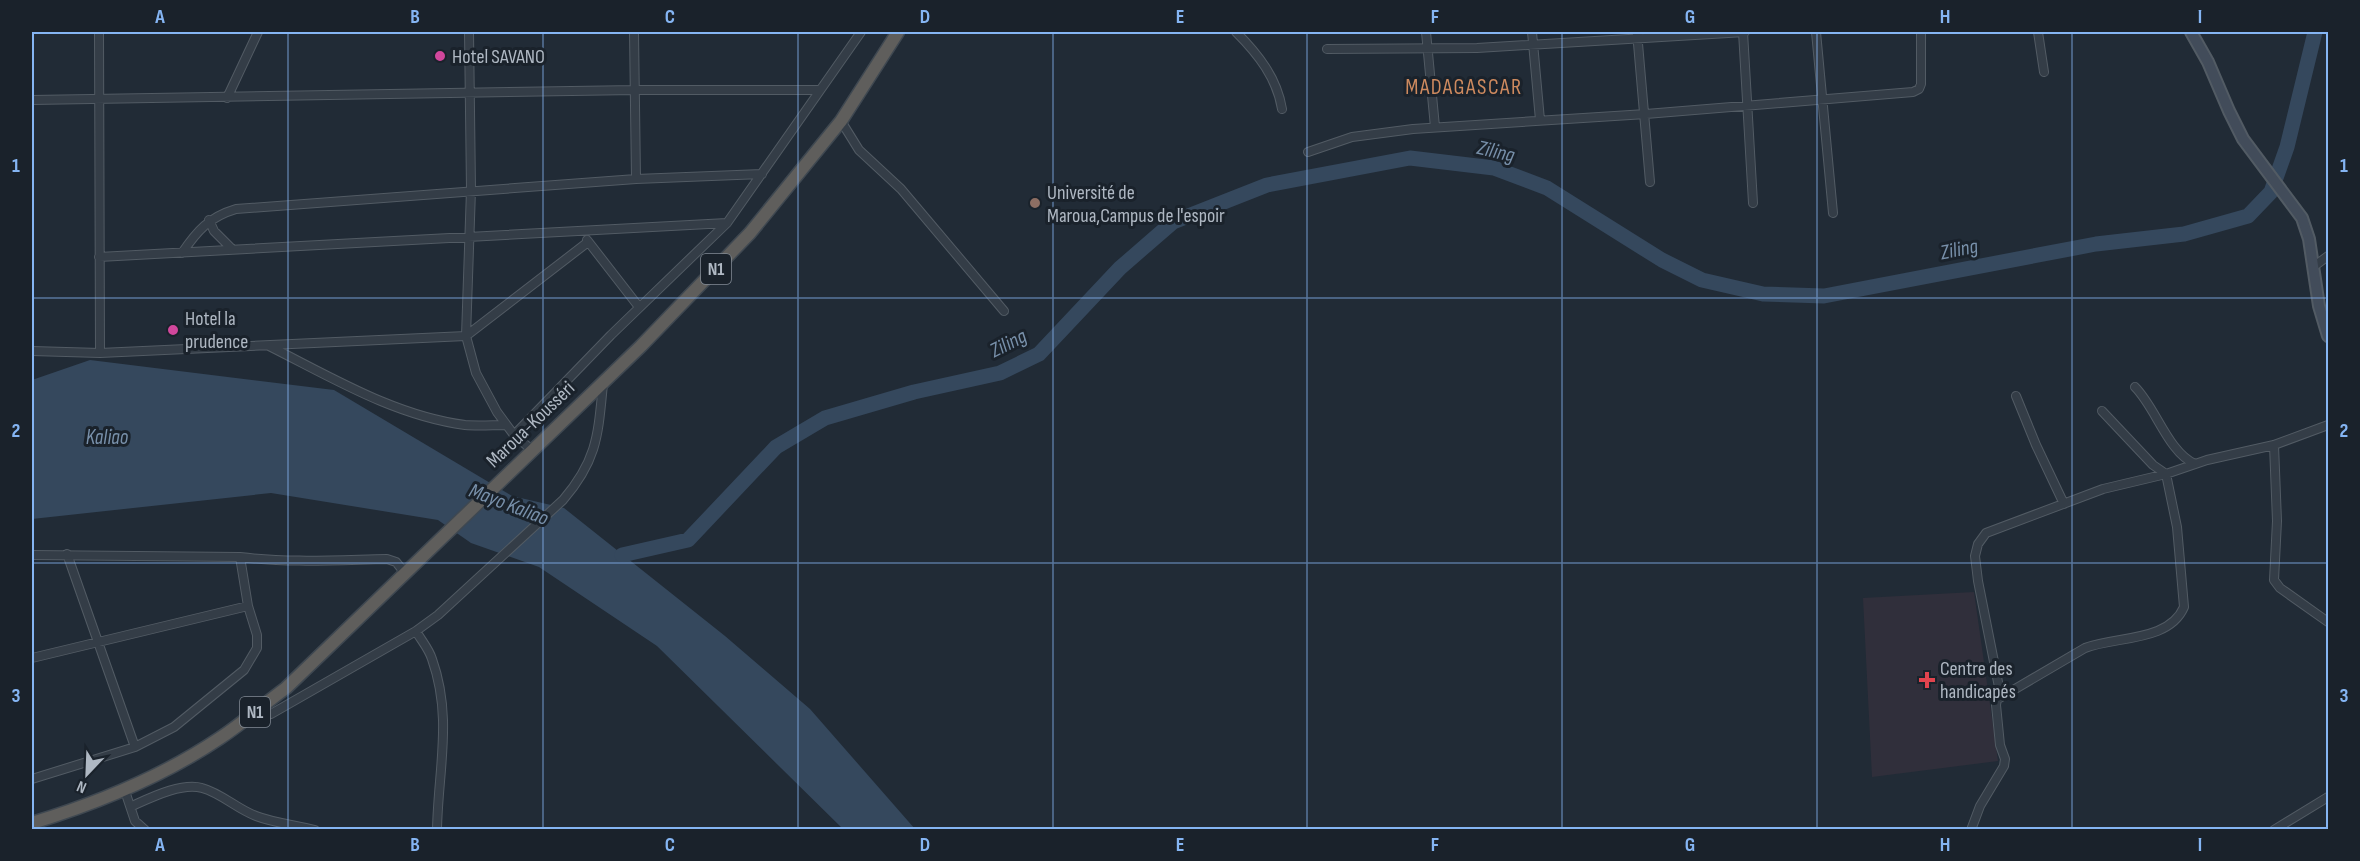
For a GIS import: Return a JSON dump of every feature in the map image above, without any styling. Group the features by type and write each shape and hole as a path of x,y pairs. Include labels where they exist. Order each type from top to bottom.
{"highway":[{"name":"Maroua-Kousséri","path":"32,823 126,791 175,766 222,737 286,688 679,308 750,233 841,121 898,32"}],"main road":[{"path":"2191,32 2208,62 2243,139 2302,218 2309,239 2328,336"}],"street":[{"path":"99,32 100,353"},
{"path":"227,98 258,32"},
{"path":"469,32 471,190 466,336 476,373 497,412 514,435 532,450"},
{"path":"634,32 636,178"},
{"path":"514,435 639,308 727,223 861,32"},
{"path":"1236,32 1257,54 1274,80 1280,93 1282,109"},
{"path":"1426,32 1435,127"},
{"path":"1532,32 1539,120"},
{"path":"1327,49 1533,45 1637,35 1744,32 1753,203"},
{"path":"1816,32 1833,213"},
{"path":"1308,152 1353,137 1435,127 1646,114 1912,92 1919,89 1921,84 1920,32"},
{"path":"2038,32 2044,72"},
{"path":"1637,35 1646,114 1650,182"},
{"path":"32,100 100,101 471,92 819,90"},
{"path":"841,121 859,150 901,189 1004,311"},
{"path":"182,253 198,229 209,220 236,209 636,178 762,174"},
{"path":"209,220 214,231 232,249"},
{"path":"99,257 727,223"},
{"path":"581,232 639,308"},
{"path":"32,351 100,353 466,336 588,242"},
{"path":"2313,267 2328,256"},
{"path":"267,345 379,401 465,425 506,424"},
{"path":"245,719 271,714 416,631 438,615 563,500 581,480 592,456 598,434 603,380"},
{"path":"2135,387 2153,409 2177,450 2186,460 2195,464"},
{"path":"2016,396 2064,504"},
{"path":"1998,699 2085,648 2099,643 2152,633 2172,624 2181,616 2184,607 2180,549 2166,474 2153,465 2102,411"},
{"path":"1971,830 1980,806 2004,766 2005,759 1997,722 1999,687 1975,556 1978,544 1986,532 2103,489 2274,445 2328,425"},
{"path":"2274,445 2277,521 2274,580 2280,588 2328,622"},
{"path":"67,554 135,747"},
{"path":"32,555 240,557 308,562 387,559 396,562 405,573"},
{"path":"32,779 135,747 174,727 243,670 257,648 257,635 248,606 240,557"},
{"path":"32,658 248,606"},
{"path":"416,631 432,657 445,714 437,830"},
{"path":"132,806 169,791 196,787 216,794 234,806 258,817 315,830"},
{"path":"126,791 135,821 145,830"},
{"path":"2274,830 2328,797"}],"shaded area":[{"name":"Centre des handicapés","path":"1974,592 1998,761 1872,777 1863,598"}],"water":[{"name":"Kaliao","path":"90,360 334,390 512,496 564,508 725,636 810,709 915,829 843,829 657,646 539,567 471,543 438,520 271,493 32,519 32,380"}],"waterway":[{"name":"Ziling","path":"622,555 688,540 776,447 825,418 914,392 1000,373 1039,354 1120,268 1173,222 1267,185 1410,158 1494,168 1547,188 1662,260 1702,280 1763,294 1824,296 2096,244 2184,234 2248,216 2271,192 2287,147 2315,32"}],"place":[{"name":"Hotel SAVANO","path":"440,56"},
{"name":"Université de Maroua,Campus de l'espoir","path":"1035,203"},
{"name":"Hotel la prudence","path":"173,330"},
{"name":"Centre des handicapés","path":"1927,680"}],"district":[{"name":"MADAGASCAR","path":"1464,86"}],"water label":[{"name":"Mayo Kaliao","path":"509,504"}]}
